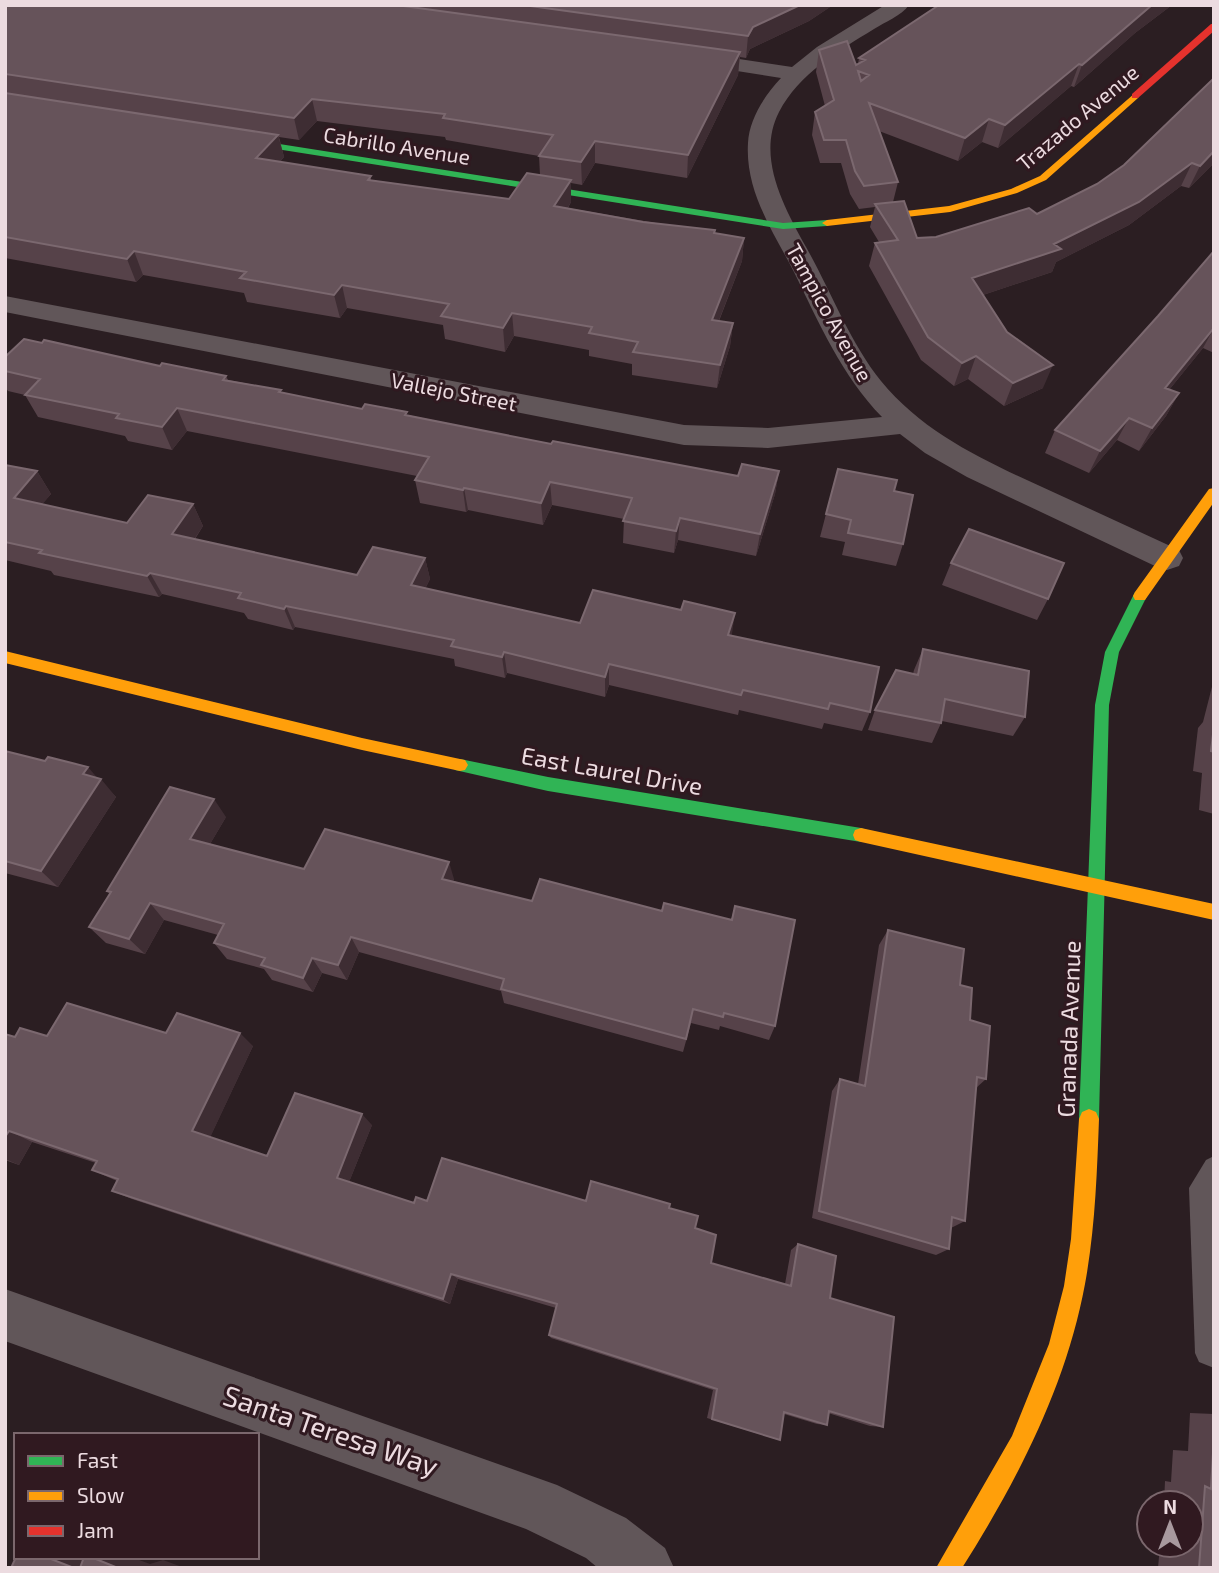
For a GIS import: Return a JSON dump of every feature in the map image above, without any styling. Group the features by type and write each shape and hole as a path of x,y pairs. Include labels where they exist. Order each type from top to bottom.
{"street":[{"name":"Tampico Avenue","path":"899,5 795,74 770,109 760,142 761,171 783,226 863,377 905,424 965,464 1167,558"},
{"name":"Trazado Avenue","path":"783,226 957,207 1025,188 1060,164 1214,26"},
{"path":"660,53 795,74"},
{"name":"Cabrillo Avenue","path":"209,136 783,226"},
{"name":"Vallejo Street","path":"5,304 684,435 745,440 786,439 905,424"},
{"name":"Granada Avenue","path":"948,1568 990,1501 1018,1448 1055,1359 1070,1308 1081,1242 1087,1161 1100,727 1102,695 1108,669 1126,621 1214,492"},
{"name":"East Laurel Drive","path":"5,657 362,744 548,785 844,831 1214,912"},
{"name":"Santa Teresa Way","path":"5,1315 537,1505 606,1538 645,1568"}],"lane":[{"path":"1214,1168 1201,1188 1208,1353 1214,1355"}],"building":[{"path":"5,5 396,5 740,52 688,155 595,141 581,162 539,156 553,135 443,118 445,114 312,99 294,118 5,74"},
{"path":"523,5 800,5 753,27 748,36"},
{"path":"939,5 1152,5 1082,65 1079,64 1005,125 989,119 965,138 869,103 898,182 864,186 855,171 846,140 824,140 815,112 834,100 819,50 847,41 856,65 865,60 859,58","holes":["858,71 869,75 861,81"]},
{"path":"1214,78 1214,151 1200,166 1192,163 1139,202 1054,244 1061,249 972,278 1007,332 1053,365 1013,383 976,356 962,363 928,337 875,243 898,240 875,204 904,201 917,238 936,237 1029,208 1037,214 1097,184 1124,165"},
{"path":"5,93 278,135 256,158 371,176 368,180 509,199 527,173 571,180 554,206 643,222 715,230 714,233 744,238 712,320 733,323 720,365 633,352 638,342 589,333 592,327 512,313 503,328 441,316 449,304 342,285 334,295 240,278 246,272 134,251 127,259 5,237"},
{"path":"1214,251 1214,328 1165,388 1179,393 1152,428 1129,418 1100,451 1055,430 1158,316"},
{"path":"24,339 42,343 44,340 160,366 162,363 226,376 223,380 281,390 279,392 362,409 365,404 407,412 405,415 551,444 553,441 738,476 742,464 779,471 760,534 680,518 676,531 623,521 632,498 550,482 541,503 464,488 463,490 415,480 429,457 177,408 162,427 116,418 119,414 25,395 40,379 5,371 5,357"},
{"path":"5,465 37,471 14,498 127,523 148,495 193,504 172,534 357,575 373,547 425,558 411,585 580,623 593,590 681,610 684,601 735,613 728,635 879,667 870,712 830,703 828,709 743,690 741,695 609,664 605,677 504,652 502,657 451,646 454,640 286,606 284,609 238,598 241,593 150,573 147,576 39,553 42,550 5,542"},
{"path":"838,469 897,480 894,491 913,495 903,544 848,533 851,520 826,514"},
{"path":"969,529 1064,563 1048,599 951,563"},
{"path":"923,649 1029,671 1025,717 945,699 941,723 875,710 896,670 918,675"},
{"path":"1214,726 1214,752 1211,751"},
{"path":"5,751 45,761 48,757 88,767 83,774 101,779 41,871 5,861"},
{"path":"170,787 214,799 190,839 304,869 325,829 449,862 442,879 532,901 540,879 662,911 664,903 732,920 735,906 795,920 775,1026 724,1013 723,1017 693,1009 686,1039 501,989 504,979 351,937 338,965 312,958 303,978 261,965 265,958 214,943 224,924 150,903 129,939 89,927 111,892 107,891"},
{"path":"888,930 964,949 960,985 972,988 970,1020 990,1026 986,1079 977,1077 965,1221 952,1217 949,1249 819,1211 840,1079 865,1086"},
{"path":"67,1003 166,1033 177,1013 240,1033 192,1131 267,1156 295,1093 362,1114 337,1178 414,1203 416,1197 427,1201 442,1158 586,1201 591,1181 670,1204 669,1208 698,1216 695,1228 716,1235 711,1263 791,1286 798,1244 836,1256 830,1298 894,1317 883,1427 829,1411 827,1425 784,1412 780,1440 712,1419 717,1389 549,1335 557,1304 451,1274 443,1299 112,1191 118,1179 92,1170 97,1161 9,1131 5,1137 5,1034 15,1037 20,1028 47,1036"},
{"path":"1213,1453 1214,1568 1199,1568 1200,1559 1205,1559 1205,1486 1211,1489"},
{"path":"15,1559 51,1559 74,1568 11,1568"},
{"path":"83,1559 96,1559 118,1568 80,1568"}],"traffic: fast":[{"path":"229,139 783,226 827,223"},
{"path":"1089,1119 1102,705 1112,652 1140,596"},
{"path":"460,765 548,784 861,835"}],"traffic: slow":[{"path":"827,223 950,209 1014,191 1043,178 1135,96"},
{"path":"1140,596 1214,492"},
{"path":"5,657 362,744 460,765"},
{"path":"861,835 1214,912"},
{"path":"948,1568 1004,1476 1035,1411 1060,1344 1074,1286 1081,1239 1089,1119"}],"traffic: jam":[{"path":"1135,96 1214,26"}]}
